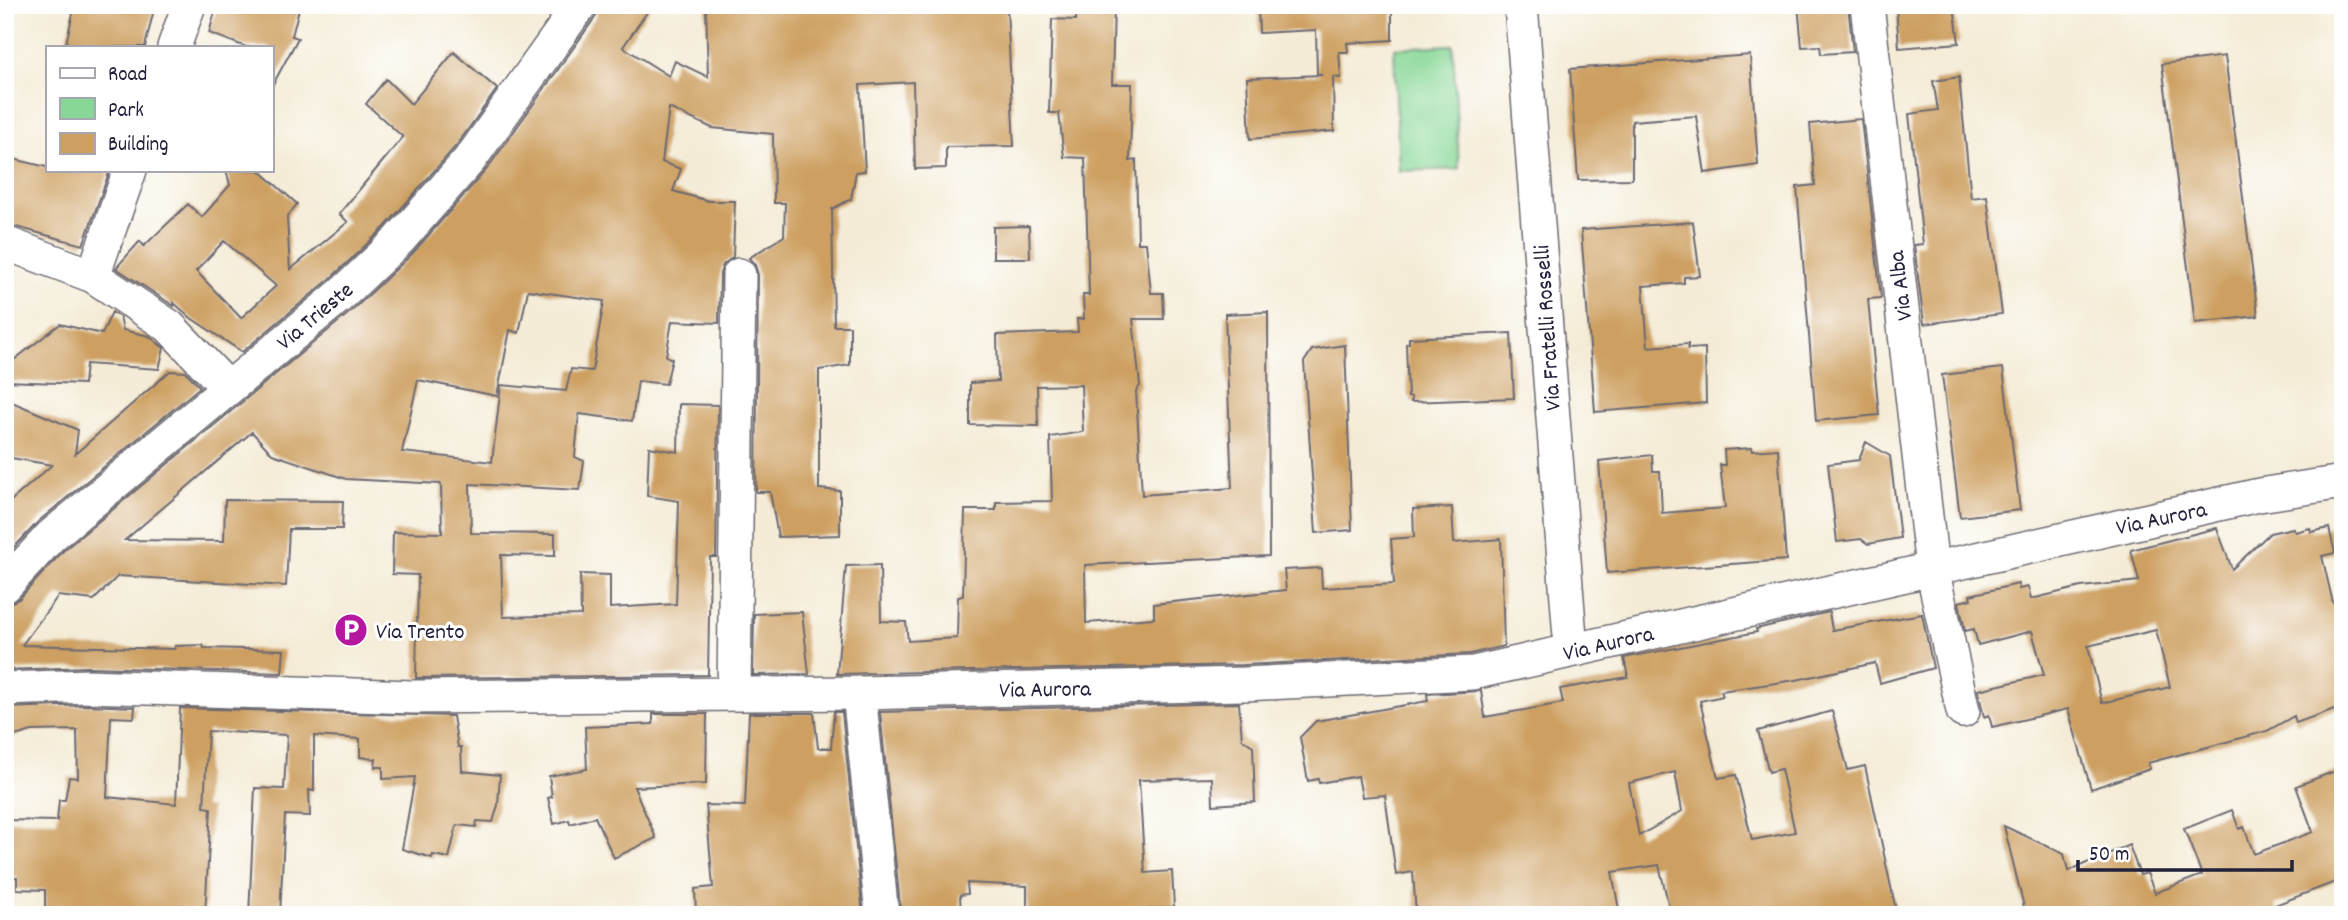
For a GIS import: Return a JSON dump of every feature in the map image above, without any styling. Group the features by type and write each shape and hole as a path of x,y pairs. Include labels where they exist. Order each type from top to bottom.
{"street":[{"path":"174,46 189,5"},
{"name":"Via Trieste","path":"5,586 51,536 343,293 399,240 471,158 580,5"},
{"name":"Via Fratelli Rosselli","path":"1521,5 1571,650"},
{"name":"Via Alba","path":"1867,5 1932,568 1963,712"},
{"path":"93,276 130,172"},
{"path":"5,243 93,276 169,326 227,387"},
{"path":"734,694 739,275"},
{"name":"Via Aurora","path":"859,693 1426,677 1473,673 2259,495 2343,482"},
{"path":"5,689 88,686 413,697 859,693 882,915"}],"green space":[{"path":"1453,45 1459,169 1399,171 1394,48"}],"building":[{"path":"75,5 155,5 145,46 65,46"},
{"path":"217,5 300,5 292,36 298,38 273,84 273,46 243,46 209,33"},
{"path":"599,5 652,5 623,47 669,76 675,61 708,77 706,5 1004,5 1007,8 1014,146 946,147 946,168 915,169 913,82 860,85 865,171 856,172 851,199 832,209 834,326 850,326 850,365 819,370 819,489 840,491 840,535 778,537 770,492 756,492 758,275 749,258 784,236 785,203 774,203 773,134 712,128 669,108 662,162 681,169 673,191 709,201 735,201 733,257 723,265 720,274 719,323 672,321 666,356 672,359 666,384 638,381 632,421 579,414 575,457 584,461 580,490 470,484 471,533 555,534 555,556 501,555 503,617 581,615 580,574 610,575 610,608 676,604 679,501 647,496 649,447 678,452 679,404 718,405 716,557 710,557 708,675 416,678 418,575 392,574 393,532 442,533 441,484 346,479 272,454 252,432 125,540 224,541 225,500 343,501 342,529 289,529 286,586 118,576 94,600 58,596 22,645 175,649 175,646 203,645 204,648 284,650 282,673 89,667 5,670 5,605 19,599 64,550 355,308 412,254 487,169 596,16","holes":["528,290 604,301 592,371 571,369 566,391 501,385 492,462 402,452 418,380 497,396 510,330 519,333"]},
{"path":"1077,5 1114,5 1112,84 1132,84 1130,161 1136,160 1138,243 1146,243 1151,293 1163,293 1164,319 1133,319 1140,386 1136,391 1142,495 1232,488 1225,314 1268,312 1269,556 1085,565 1086,623 1154,618 1154,604 1286,590 1284,570 1321,568 1322,588 1394,584 1391,539 1414,537 1413,509 1452,507 1454,543 1501,539 1504,646 1470,654 1243,665 837,674 846,566 880,565 881,621 906,622 908,641 957,638 958,597 963,596 965,510 996,510 996,502 1052,501 1050,437 1083,432 1081,385 1037,386 1038,426 970,425 970,383 998,381 997,335 1078,332 1077,319 1084,319 1083,295 1089,295 1085,158 1064,157 1059,113 1049,113 1052,19 1076,20"},
{"path":"1258,5 1392,5 1392,40 1347,43 1348,52 1339,52 1341,78 1333,77 1334,131 1250,139 1247,78 1322,75 1317,74 1316,30 1259,33"},
{"path":"1798,5 1848,5 1853,52 1821,54 1820,46 1802,47"},
{"path":"1896,5 1954,5 1959,43 1899,48"},
{"path":"454,52 497,89 456,146 385,227 330,279 242,352 191,318 174,303 174,306 116,268 140,241 144,246 188,204 202,217 230,185 227,172 261,172 297,204 287,217 290,270 348,222 339,214 403,137 366,104 386,79 411,104","holes":["224,241 276,286 241,318 196,271"]},
{"path":"1750,55 1758,165 1705,173 1696,116 1632,121 1632,179 1578,180 1570,69"},
{"path":"2225,56 2258,316 2195,323 2162,64"},
{"path":"1959,77 1971,198 1987,196 2002,314 1924,324 1914,245 1923,244 1909,114 1938,110 1933,81"},
{"path":"1861,119 1881,298 1868,299 1879,415 1816,421 1797,187 1815,185 1810,124"},
{"path":"5,157 46,167 46,172 109,172 83,245 5,224"},
{"path":"1693,222 1700,276 1684,277 1684,283 1643,286 1648,347 1688,344 1688,349 1705,348 1706,403 1595,412 1581,230"},
{"path":"1029,226 1030,258 993,258 993,227"},
{"path":"112,312 120,317 123,330 149,336 164,348 159,369 86,364 84,384 5,381 5,367 60,324 102,334"},
{"path":"1511,333 1514,398 1411,402 1411,397 1408,397 1406,344 1409,343 1409,338"},
{"path":"1345,345 1352,530 1316,533 1304,362 1312,350"},
{"path":"2003,368 2020,510 1960,517 1942,375"},
{"path":"170,371 186,372 200,387 39,521 5,557 5,506 52,465 5,457 5,399 78,430 75,454"},
{"path":"1866,442 1890,456 1900,538 1868,544 1861,539 1837,542 1828,464 1859,460"},
{"path":"1751,448 1752,451 1778,449 1786,560 1607,573 1599,461 1652,455 1653,471 1660,471 1662,513 1725,508 1720,465 1725,465 1724,450"},
{"path":"2217,528 2232,569 2270,533 2293,528 2295,532 2310,528 2311,532 2329,528 2335,553 2322,556 2333,603 2343,600 2343,706 2296,723 2294,716 2267,731 2148,763 2150,769 2091,789 2068,709 1992,727 1989,715 1984,717 1978,690 2044,675 2032,631 1978,645 1974,629 1965,631 1959,602 1971,599 1970,595 2018,584 2019,589 2028,587 2031,599 2081,587 2139,581 2131,550","holes":["2156,630 2170,687 2102,703 2088,646"]},
{"path":"802,612 809,674 753,675 754,614"},
{"path":"1829,612 1832,630 1922,614 1933,668 1880,683 1875,663 1796,680 1721,691 1723,696 1700,701 1718,778 1736,775 1752,840 1795,832 1781,769 1769,772 1758,731 1832,711 1848,770 1865,766 1897,915 1671,915 1659,865 1612,872 1620,915 1416,915 1413,872 1396,875 1385,795 1362,797 1358,776 1319,783 1318,779 1308,781 1300,737 1316,721 1428,701 1427,694 1481,691 1485,717 1563,703 1560,689 1628,677 1624,658 1757,632 1756,629","holes":["1675,772 1682,811 1639,836 1629,783"]},
{"path":"1239,703 1242,739 1253,746 1255,802 1213,805 1212,778 1139,780 1145,873 1172,871 1174,907 1095,915 1031,915 1027,912 1027,886 967,883 968,894 960,895 961,915 901,915 880,712"},
{"path":"88,705 135,707 134,718 111,717 107,797 176,804 180,708 453,716 458,747 461,747 462,771 500,775 498,805 493,822 477,821 476,827 457,825 449,858 433,855 432,858 402,849 415,777 383,779 383,767 375,767 376,759 360,757 360,739 314,736 314,791 309,790 310,816 285,815 280,915 249,915 255,788 284,789 287,735 208,731 204,807 211,808 205,915 138,915 100,911 98,915 45,915 45,890 17,889 17,877 5,878 5,820 57,821 59,800 65,800 69,777 78,778 77,730 32,731 5,739 5,708"},
{"path":"834,712 842,712 863,915 696,915 695,889 713,887 706,805 745,806 749,713 814,713 818,748 831,748"},
{"path":"653,714 707,714 706,784 634,787 656,838 614,858 595,817 570,824 569,820 554,824 548,798 552,797 549,776 587,769 585,727 653,724"},
{"path":"2343,768 2343,879 2275,905 2279,915 2026,915 2004,826 2064,854 2068,871 2129,845 2140,875 2147,873 2155,893 2202,875 2184,829 2232,810 2239,829 2244,827 2254,854 2313,832 2296,786"}],"place":[{"name":"Via Trento","path":"351,630"}]}
